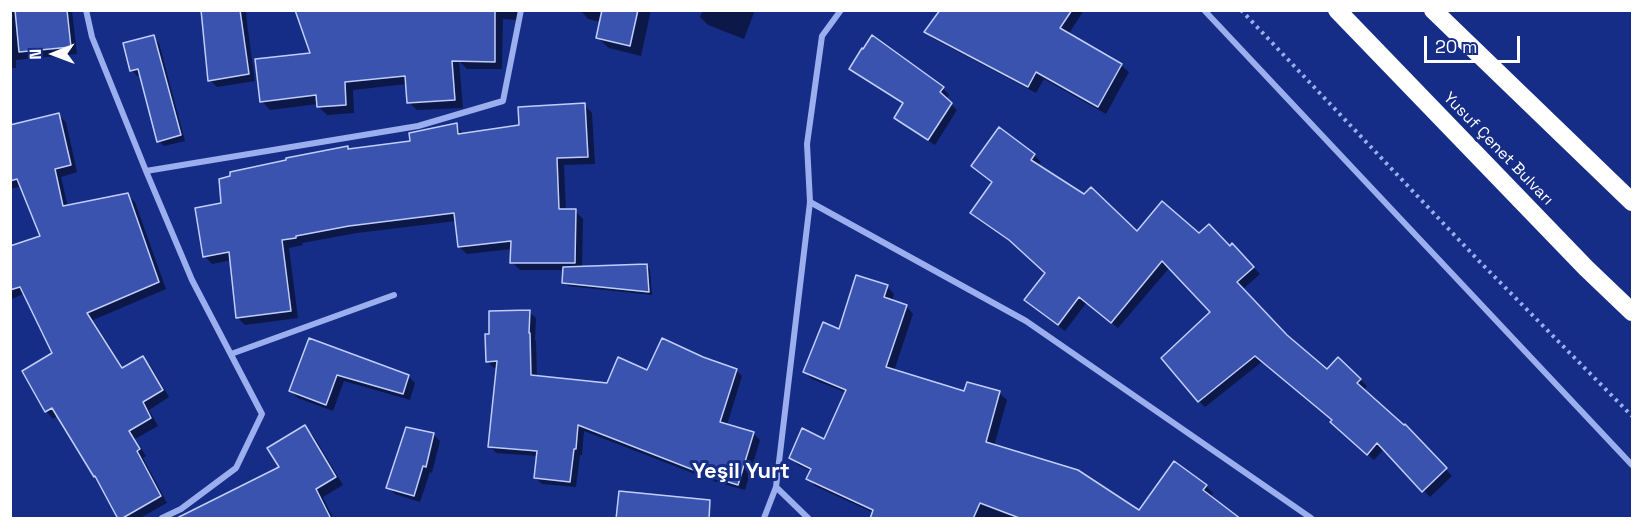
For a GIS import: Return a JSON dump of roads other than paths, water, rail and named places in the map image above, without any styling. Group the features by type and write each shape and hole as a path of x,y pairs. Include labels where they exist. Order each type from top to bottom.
{"highway":[{"name":"Yusuf Çenet Bulvarı","path":"1337,10 1577,260 1632,312"},
{"path":"1433,10 1632,202"}],"street":[{"path":"86,10 92,37 192,280 262,414 236,468 181,509 162,519"},
{"path":"146,171 418,126 503,101 520,10"},
{"path":"764,519 776,487 810,202 807,144 822,36 841,10"},
{"path":"1204,10 1632,465"},
{"path":"810,202 1026,321 1311,519"},
{"path":"231,354 394,295"},
{"path":"776,487 808,519"}],"district":[{"name":"Yeşil Yurt","path":"741,472"}]}
